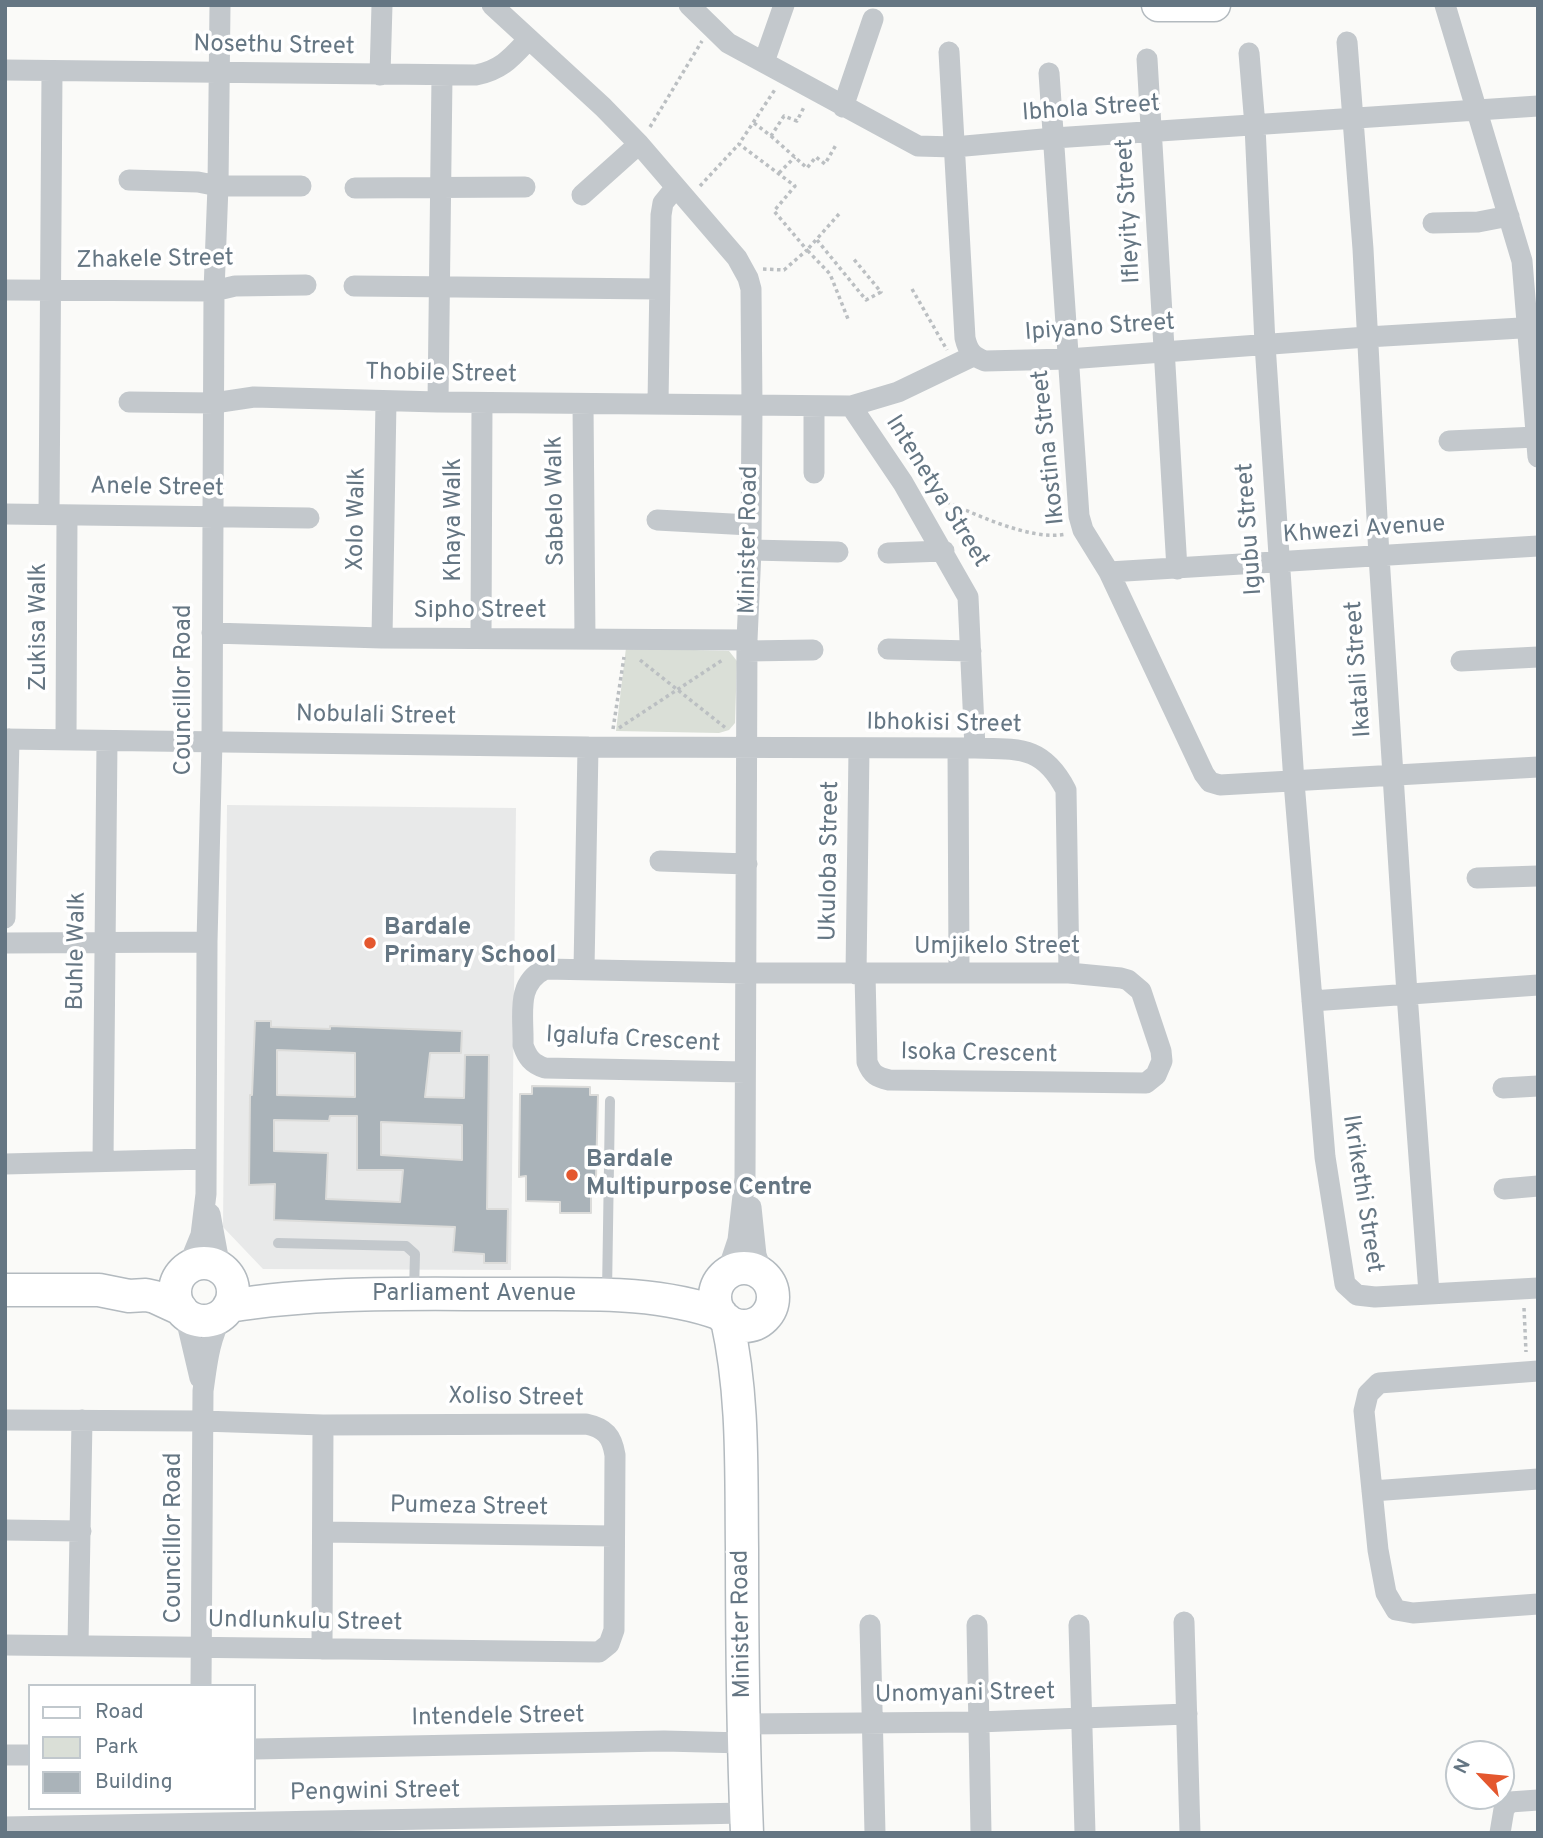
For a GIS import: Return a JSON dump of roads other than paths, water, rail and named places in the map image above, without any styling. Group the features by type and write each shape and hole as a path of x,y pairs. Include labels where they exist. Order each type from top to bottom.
{"street":[{"name":"Councillor Road","path":"185,1270 201,1235 206,1194 207,942 212,741 211,516 220,5"},
{"path":"380,75 383,5"},
{"name":"Minister Road","path":"492,5 603,107 639,144 743,268 753,299 751,550 747,645 746,1178 756,1255 763,1275"},
{"name":"Ibhola Street","path":"689,5 728,43 913,144 954,147 1538,106"},
{"path":"764,62 784,5"},
{"path":"1158,5 1214,5"},
{"path":"1446,5 1522,261 1532,328 1537,447 1448,441"},
{"path":"843,107 873,19"},
{"name":"Nosethu Street","path":"5,70 476,75 494,71 529,39"},
{"name":"Ikatali Street","path":"1347,42 1363,248 1379,556 1429,1293"},
{"path":"851,406 898,392 964,360 949,52"},
{"name":"Igubu Street","path":"1248,53 1255,126 1279,563 1312,1001"},
{"name":"Ifleyity Street","path":"1147,59 1177,569"},
{"name":"Zukisa Walk","path":"52,72 50,290 66,740"},
{"name":"Ikostina Street","path":"1049,74 1078,504 1083,530 1109,572 1210,782 1294,782"},
{"path":"438,402 442,76"},
{"path":"582,195 639,144"},
{"path":"129,180 198,182 218,187 301,186"},
{"path":"355,188 525,187"},
{"path":"658,404 662,209 663,203 682,193"},
{"path":"1433,223 1478,222 1509,216"},
{"name":"Zhakele Street","path":"5,290 214,291 235,286 306,285"},
{"path":"354,286 659,289"},
{"name":"Ipiyano Street","path":"964,360 1068,359 1532,328"},
{"name":"Thobile Street","path":"129,402 214,403 254,397 752,406"},
{"name":"Xolo Walk","path":"382,638 386,401"},
{"name":"Khaya Walk","path":"481,638 482,403"},
{"name":"Sabelo Walk","path":"583,404 585,639"},
{"name":"Intenetya Street","path":"752,406 851,406 903,484 944,551 968,597 971,651 959,973"},
{"path":"814,406 814,473"},
{"name":"Anele Street","path":"5,514 309,518"},
{"path":"657,520 750,525"},
{"name":"Khwezi Avenue","path":"1109,572 1538,546"},
{"path":"751,550 838,552"},
{"path":"888,553 944,551"},
{"name":"Sipho Street","path":"212,633 382,638 585,639 619,644 747,645 813,650"},
{"path":"888,649 971,651"},
{"path":"1461,661 1538,657"},
{"path":"5,918 7,739"},
{"name":"Nobulali Street","path":"7,739 747,747"},
{"name":"Buhle Walk","path":"103,1161 107,741"},
{"path":"584,969 588,747"},
{"name":"Ibhokisi Street","path":"747,747 966,748 1029,751 1039,756 1057,772 1066,790 1069,973"},
{"name":"Ukuloba Street","path":"859,749 860,974"},
{"path":"1294,782 1538,766"},
{"path":"660,861 747,864"},
{"path":"1477,878 1538,876"},
{"path":"5,943 207,942"},
{"name":"Igalufa Crescent","path":"745,1072 545,1068 537,1065 526,1053 523,1045 524,991 532,977 545,969 747,973"},
{"name":"Umjikelo Street","path":"747,973 1069,973 1121,978 1128,980 1141,991 1161,1051 1162,1061 1156,1075 1146,1083"},
{"name":"Isoka Crescent","path":"860,974 867,1062 877,1077 889,1080 1146,1083"},
{"path":"1312,1001 1538,985"},
{"name":"Ikrikethi Street","path":"1312,1001 1325,1157 1345,1284 1357,1295 1376,1297 1530,1288"},
{"path":"1503,1088 1538,1086"},
{"path":"5,1164 205,1159"},
{"name":"Minister Road","path":"724,1276 738,1240 746,1178"},
{"path":"1504,1189 1538,1186"},
{"name":"Councillor Road","path":"201,1684 203,1391 211,1340 225,1291 206,1194"},
{"path":"5,1290 99,1290 141,1284 205,1263 225,1291 216,1318 200,1320 155,1297 129,1296 99,1290"},
{"path":"745,1268 763,1275 772,1293 771,1307 762,1319 745,1326 724,1317 715,1296 724,1276 745,1268"},
{"path":"183,1311 175,1291 185,1270"},
{"name":"Parliament Avenue","path":"618,1295 705,1285 724,1276"},
{"name":"Parliament Avenue","path":"225,1291 319,1296 414,1293 618,1295 685,1303 724,1317"},
{"name":"Councillor Road","path":"183,1311 203,1391"},
{"name":"Minister Road","path":"724,1317 732,1342 741,1416 747,1823"},
{"name":"Minister Road","path":"741,1416 750,1353 762,1319"},
{"path":"1532,1372 1379,1383 1368,1394 1364,1411 1378,1550 1386,1593 1396,1610 1413,1613 1538,1604"},
{"name":"Xoliso Street","path":"5,1420 597,1426 607,1432 613,1442 615,1455 614,1630 604,1649"},
{"path":"78,1644 82,1420"},
{"path":"322,1649 323,1425"},
{"path":"1372,1490 1538,1479"},
{"path":"5,1530 81,1531"},
{"name":"Pumeza Street","path":"324,1532 614,1536"},
{"path":"1184,1622 1190,1833"},
{"path":"870,1625 875,1833"},
{"path":"977,1625 981,1833"},
{"path":"1079,1626 1085,1833"},
{"name":"Undlunkulu Street","path":"5,1645 78,1644 592,1654 604,1649"},
{"name":"Unomyani Street","path":"744,1733 873,1724 1187,1714"},
{"name":"Intendele Street","path":"256,1749 664,1741 744,1733"},
{"path":"5,1755 28,1755"},
{"path":"1500,1833 1504,1809 1510,1802 1538,1800"},
{"name":"Pengwini Street","path":"5,1827 202,1821 747,1823"}],"lane":[{"path":"610,1101 618,1295"},
{"path":"278,1243 406,1246 415,1254 414,1293"}],"place":[{"name":"Bardale Primary School","path":"370,943"},
{"name":"Bardale Multipurpose Centre","path":"572,1175"}]}
